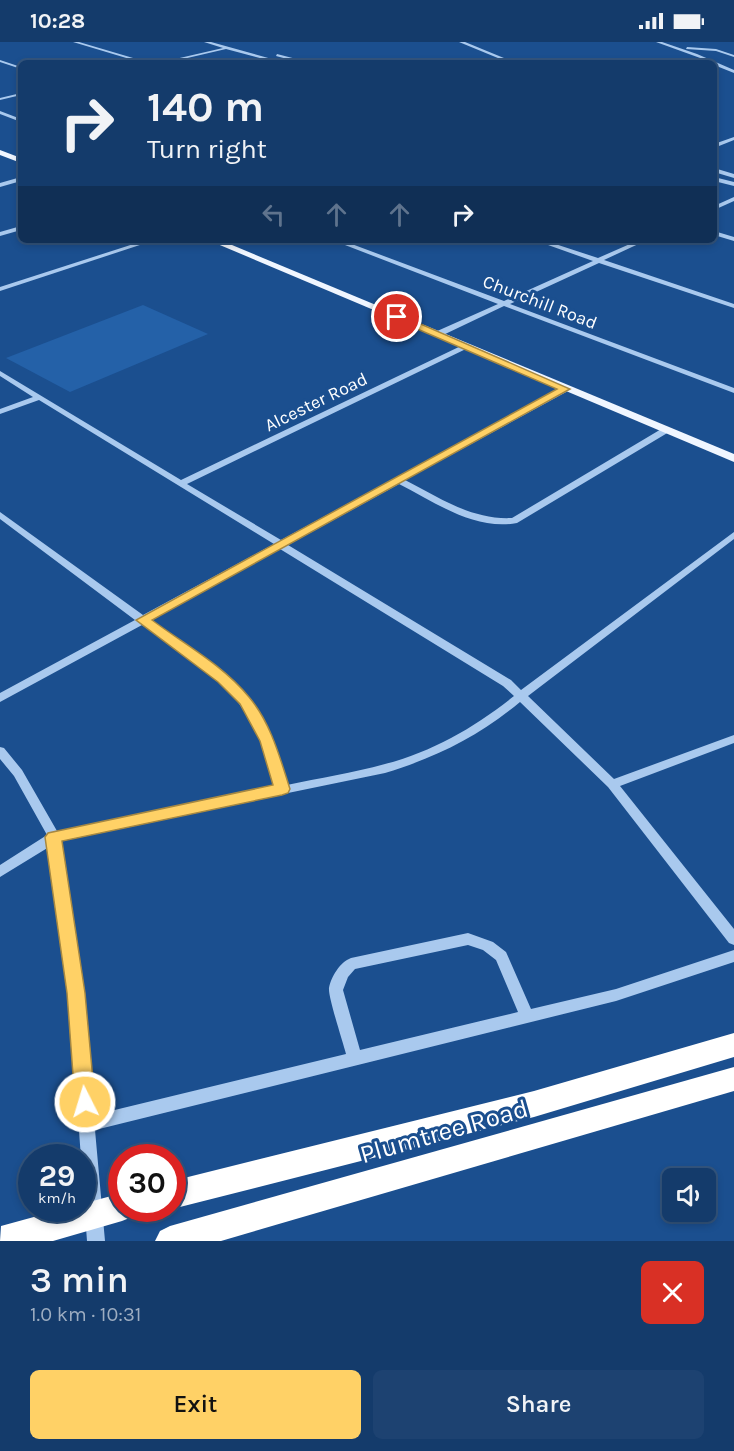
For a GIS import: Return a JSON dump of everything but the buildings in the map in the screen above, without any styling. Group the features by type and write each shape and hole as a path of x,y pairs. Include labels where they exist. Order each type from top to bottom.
{"highway":[{"name":"Plumtree Road","path":"186,1191 534,1104 734,1045"},
{"name":"Plumtree Road","path":"170,1241 525,1141 734,1079"},
{"path":"1,1241 104,1221"}],"main road":[{"path":"0,152 18,160"},
{"path":"222,243 565,389 734,458"}],"street":[{"path":"75,42 138,60"},
{"path":"206,42 273,60"},
{"path":"230,42 296,60"},
{"path":"461,42 506,60"},
{"path":"658,42 709,60"},
{"path":"174,60 228,48"},
{"path":"679,49 710,50 734,56"},
{"path":"0,60 18,67"},
{"path":"717,64 734,72"},
{"path":"0,99 18,95"},
{"path":"0,112 18,119"},
{"path":"717,145 734,138"},
{"path":"717,171 734,176"},
{"path":"0,185 18,180"},
{"path":"717,180 734,184"},
{"path":"717,207 734,199"},
{"path":"0,234 18,229"},
{"path":"717,234 734,239"},
{"path":"0,289 143,243"},
{"name":"Churchill Road","path":"343,243 734,391"},
{"path":"546,243 734,306"},
{"path":"438,334 638,243"},
{"path":"0,277 14,285"},
{"name":"Alcester Road","path":"180,484 466,346"},
{"path":"0,373 507,683 612,784 734,939"},
{"path":"0,698 565,389"},
{"path":"0,412 39,397"},
{"path":"398,480 480,520 496,523 514,521 666,430"},
{"path":"0,515 223,679 245,701 267,741 282,789"},
{"path":"0,872 54,837 385,769 428,756 463,740 734,535"},
{"path":"612,784 734,739"},
{"path":"0,751 18,773 54,837 76,993 87,1124 104,1221"},
{"path":"355,1059 336,990 342,974 351,964 468,939 488,946 501,956 527,1017"},
{"path":"87,1124 616,995 734,956"}],"shaded area":[{"path":"143,305 208,334 70,392 6,358"}],"route":[{"path":"85,1102 76,993 54,837 282,789 267,741 245,701 223,679 142,620 565,389 397,317"}]}
